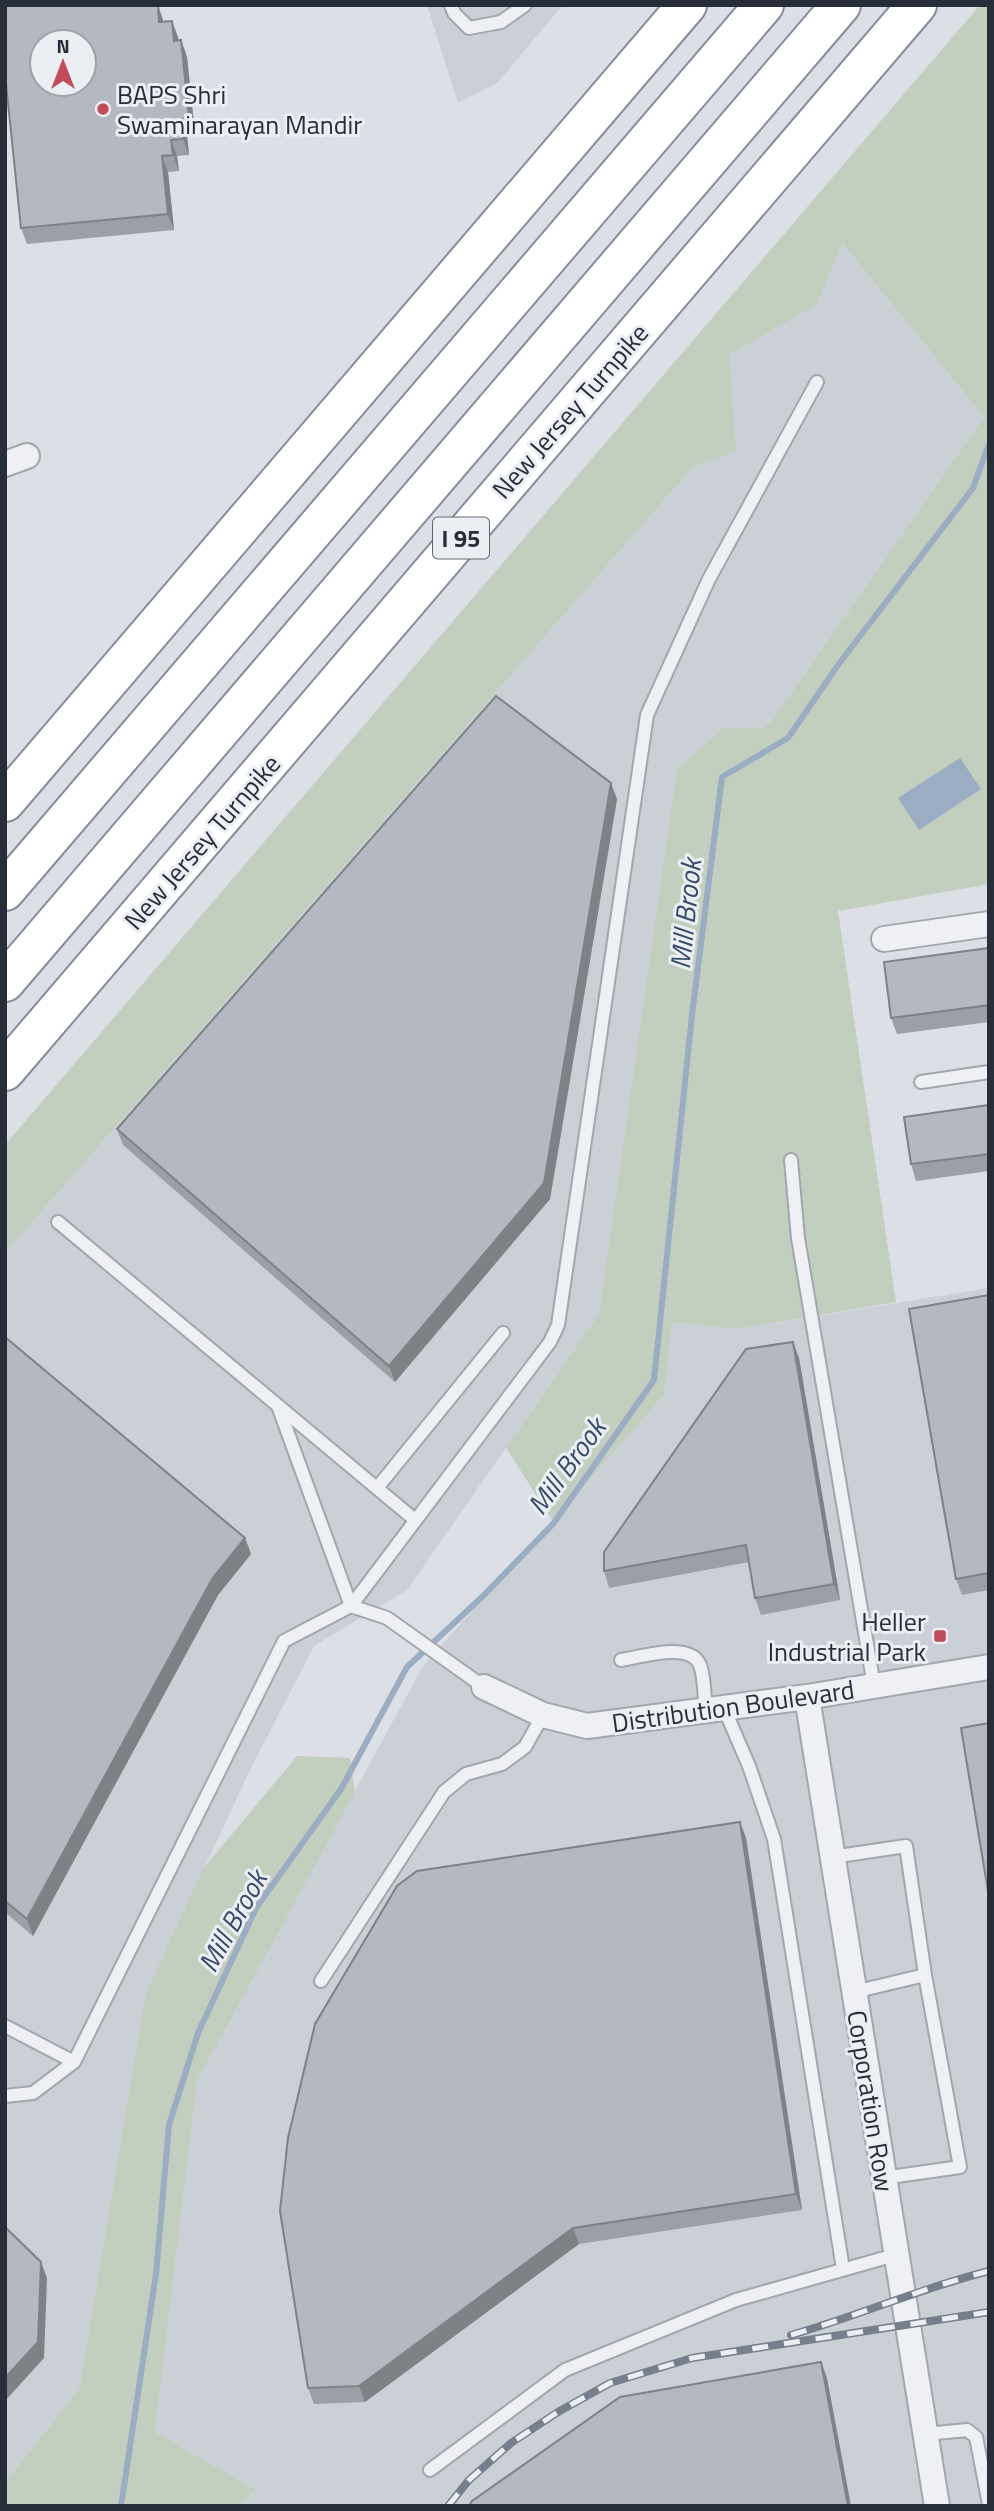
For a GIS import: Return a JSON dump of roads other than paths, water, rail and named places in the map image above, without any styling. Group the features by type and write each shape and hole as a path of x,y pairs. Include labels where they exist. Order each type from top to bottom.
{"highway":[{"path":"5,802 687,5"},
{"path":"5,891 764,5"},
{"name":"I 95","path":"5,982 841,5"},
{"name":"New Jersey Turnpike","path":"5,1071 917,5"}],"street":[{"path":"884,939 989,924"},
{"name":"Distribution Boulevard","path":"484,1687 543,1715 587,1726 807,1697 989,1667"},
{"name":"Corporation Row","path":"807,1697 936,2506"}],"lane":[{"path":"451,5 454,13 469,27 501,22 525,5"},
{"path":"5,2096 33,2093 74,2062 284,1641 351,1606 550,1342 558,1325 647,715 709,579 817,382"},
{"path":"921,1082 989,1072"},
{"path":"791,1160 798,1238 874,1686"},
{"path":"58,1222 415,1520"},
{"path":"377,1488 503,1333"},
{"path":"278,1406 351,1606"},
{"path":"351,1606 387,1618 484,1687"},
{"path":"621,1660 676,1651 691,1656 700,1664 715,1709 749,1766 774,1839 844,2269"},
{"path":"321,1981 444,1792 466,1774 502,1764 525,1748 543,1715"},
{"path":"832,1857 906,1846 925,1975 960,2167 883,2178"},
{"path":"853,1992 925,1975"},
{"path":"5,2026 74,2062"},
{"path":"430,2470 565,2370 736,2300 895,2255"},
{"path":"926,2434 967,2430 976,2437 989,2504"}],"water":[{"path":"960,758 981,789 919,830 898,798"}],"waterway":[{"name":"Mill Brook","path":"121,2506 156,2274 169,2125 198,2033 256,1908 341,1789 407,1667 483,1596 553,1524 654,1380 692,1015 722,777 788,738 838,665 973,488 989,444"}],"railway":[{"path":"791,2335 989,2271"},
{"path":"448,2506 469,2480 511,2443 558,2412 610,2383 692,2358 989,2312"}],"place":[{"name":"BAPS Shri Swaminarayan Mandir","path":"103,109"},
{"name":"Heller Industrial Park","path":"940,1636"}]}
